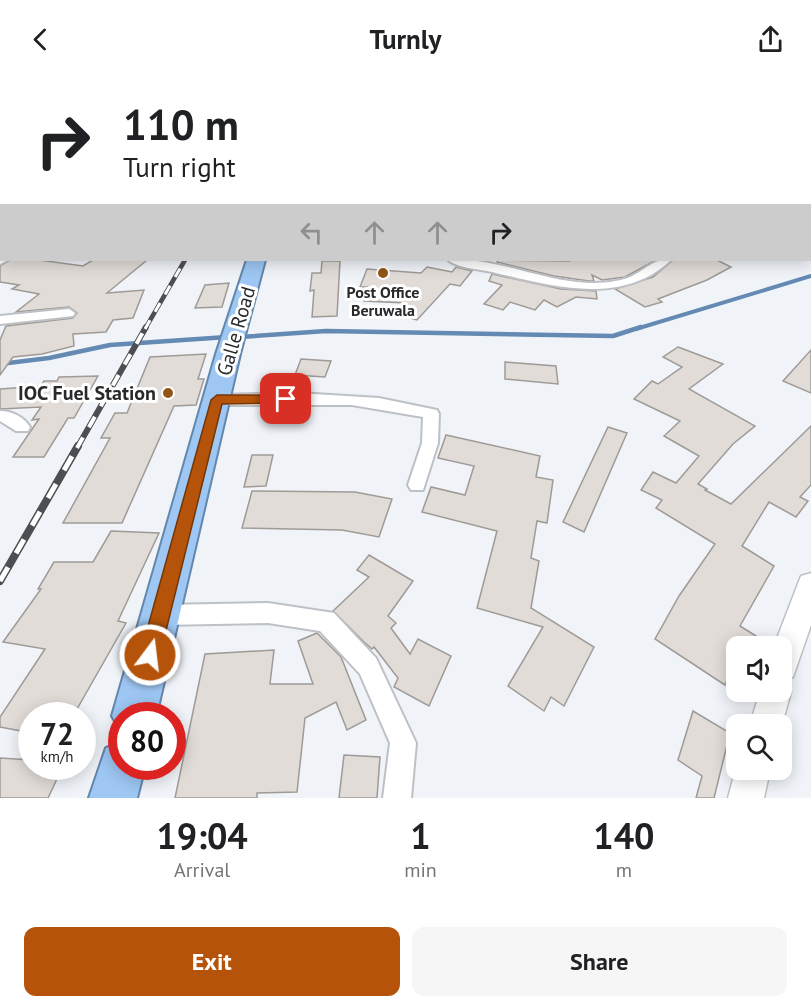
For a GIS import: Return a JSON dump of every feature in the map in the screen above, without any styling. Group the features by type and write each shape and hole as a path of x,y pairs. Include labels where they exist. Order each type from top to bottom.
{"highway":[{"name":"Galle Road","path":"138,702 228,354 256,261"},
{"path":"113,798 118,780"}],"street":[{"path":"458,261 557,281 600,285 631,281 664,261"},
{"path":"0,320 69,313"},
{"path":"217,400 268,398 397,403 431,414 430,443 417,485"},
{"path":"0,416 7,416 22,427"},
{"path":"792,638 811,585"},
{"path":"160,615 268,613 326,621 369,666 403,743 397,798"},
{"path":"746,798 750,780"}],"building":[{"path":"8,261 46,261 83,266 91,261 146,261 107,293 144,290 133,318 113,320 106,332 73,334 74,346 42,354 13,357 0,375 0,340 6,326 73,318 77,313 69,307 16,312 39,294 12,289 19,285 0,282 0,266"},
{"path":"322,261 340,261 337,316 312,317 314,290 310,291 312,273 321,273"},
{"path":"654,261 625,277 602,280 592,275 594,281 554,276 497,262"},
{"path":"672,261 719,261 731,267 707,280 658,299 662,302 645,307 615,289 653,277"},
{"path":"427,267 452,272 456,267 472,271 460,286 450,284 417,320 395,314 406,303 364,301 367,287 360,287 367,269 421,273"},
{"path":"492,274 561,289 596,291 597,299 576,297 557,307 544,300 535,310 510,302 503,310 484,304 502,285 489,281"},
{"path":"229,283 222,307 195,308 205,285"},
{"path":"678,347 723,364 689,389 755,426 733,444 698,484 731,504 811,426 811,485 800,497 808,501 796,517 769,502 742,546 774,566 740,626 756,636 726,636 725,685 655,639 679,596 715,544 656,508 662,500 641,490 653,472 676,483 699,456 664,436 680,421 634,399 652,381 658,384 682,367 663,357"},
{"path":"811,350 811,393 783,381"},
{"path":"206,354 198,379 204,379 196,405 174,406 122,523 63,523 110,438 101,438 115,413 127,413 150,357"},
{"path":"301,359 331,361 325,377 295,375"},
{"path":"505,362 556,366 558,384 505,379"},
{"path":"98,376 74,418 68,418 44,457 13,457 39,419 32,420 41,407 0,409 0,389 41,386 44,381 57,381 59,377"},
{"path":"608,427 627,433 584,532 563,522"},
{"path":"446,435 540,456 536,477 553,480 547,523 537,521 531,558 539,561 531,608 594,647 564,706 551,697 544,711 508,686 543,627 477,608 497,531 422,512 431,487 465,495 474,466 438,458"},
{"path":"252,455 273,455 266,486 244,487"},
{"path":"252,491 355,492 392,499 379,537 342,530 242,528"},
{"path":"111,531 159,533 118,621 126,623 81,702 18,702 18,730 0,727 0,717 45,649 3,642 41,589 38,589 54,562 93,562"},
{"path":"369,555 413,581 388,616 396,623 391,628 410,654 418,639 451,656 429,706 394,687 398,678 374,647 372,649 364,642 333,611 369,577 357,570"},
{"path":"317,633 341,657 366,720 347,730 336,702 305,718 297,792 257,793 257,798 175,798 179,780 186,780 186,745 205,654 274,650 270,684 313,684 298,641"},
{"path":"693,711 726,731 726,749 714,798 696,798 702,776 678,760"},
{"path":"344,755 380,757 377,798 339,798"},
{"path":"0,758 18,759 18,780 56,780 48,798 0,798"}],"waterway":[{"path":"636,329 811,276"},
{"path":"240,337 326,331 613,336 641,327"},
{"path":"0,364 49,358 110,345 227,337"}],"railway":[{"path":"145,329 184,261"},
{"path":"77,448 146,327"},
{"path":"0,581 78,446"}],"place":[{"name":"Post Office Beruwala","path":"383,273"},
{"name":"IOC Fuel Station","path":"168,393"}],"route":[{"path":"150,655 217,400 286,399"}]}
